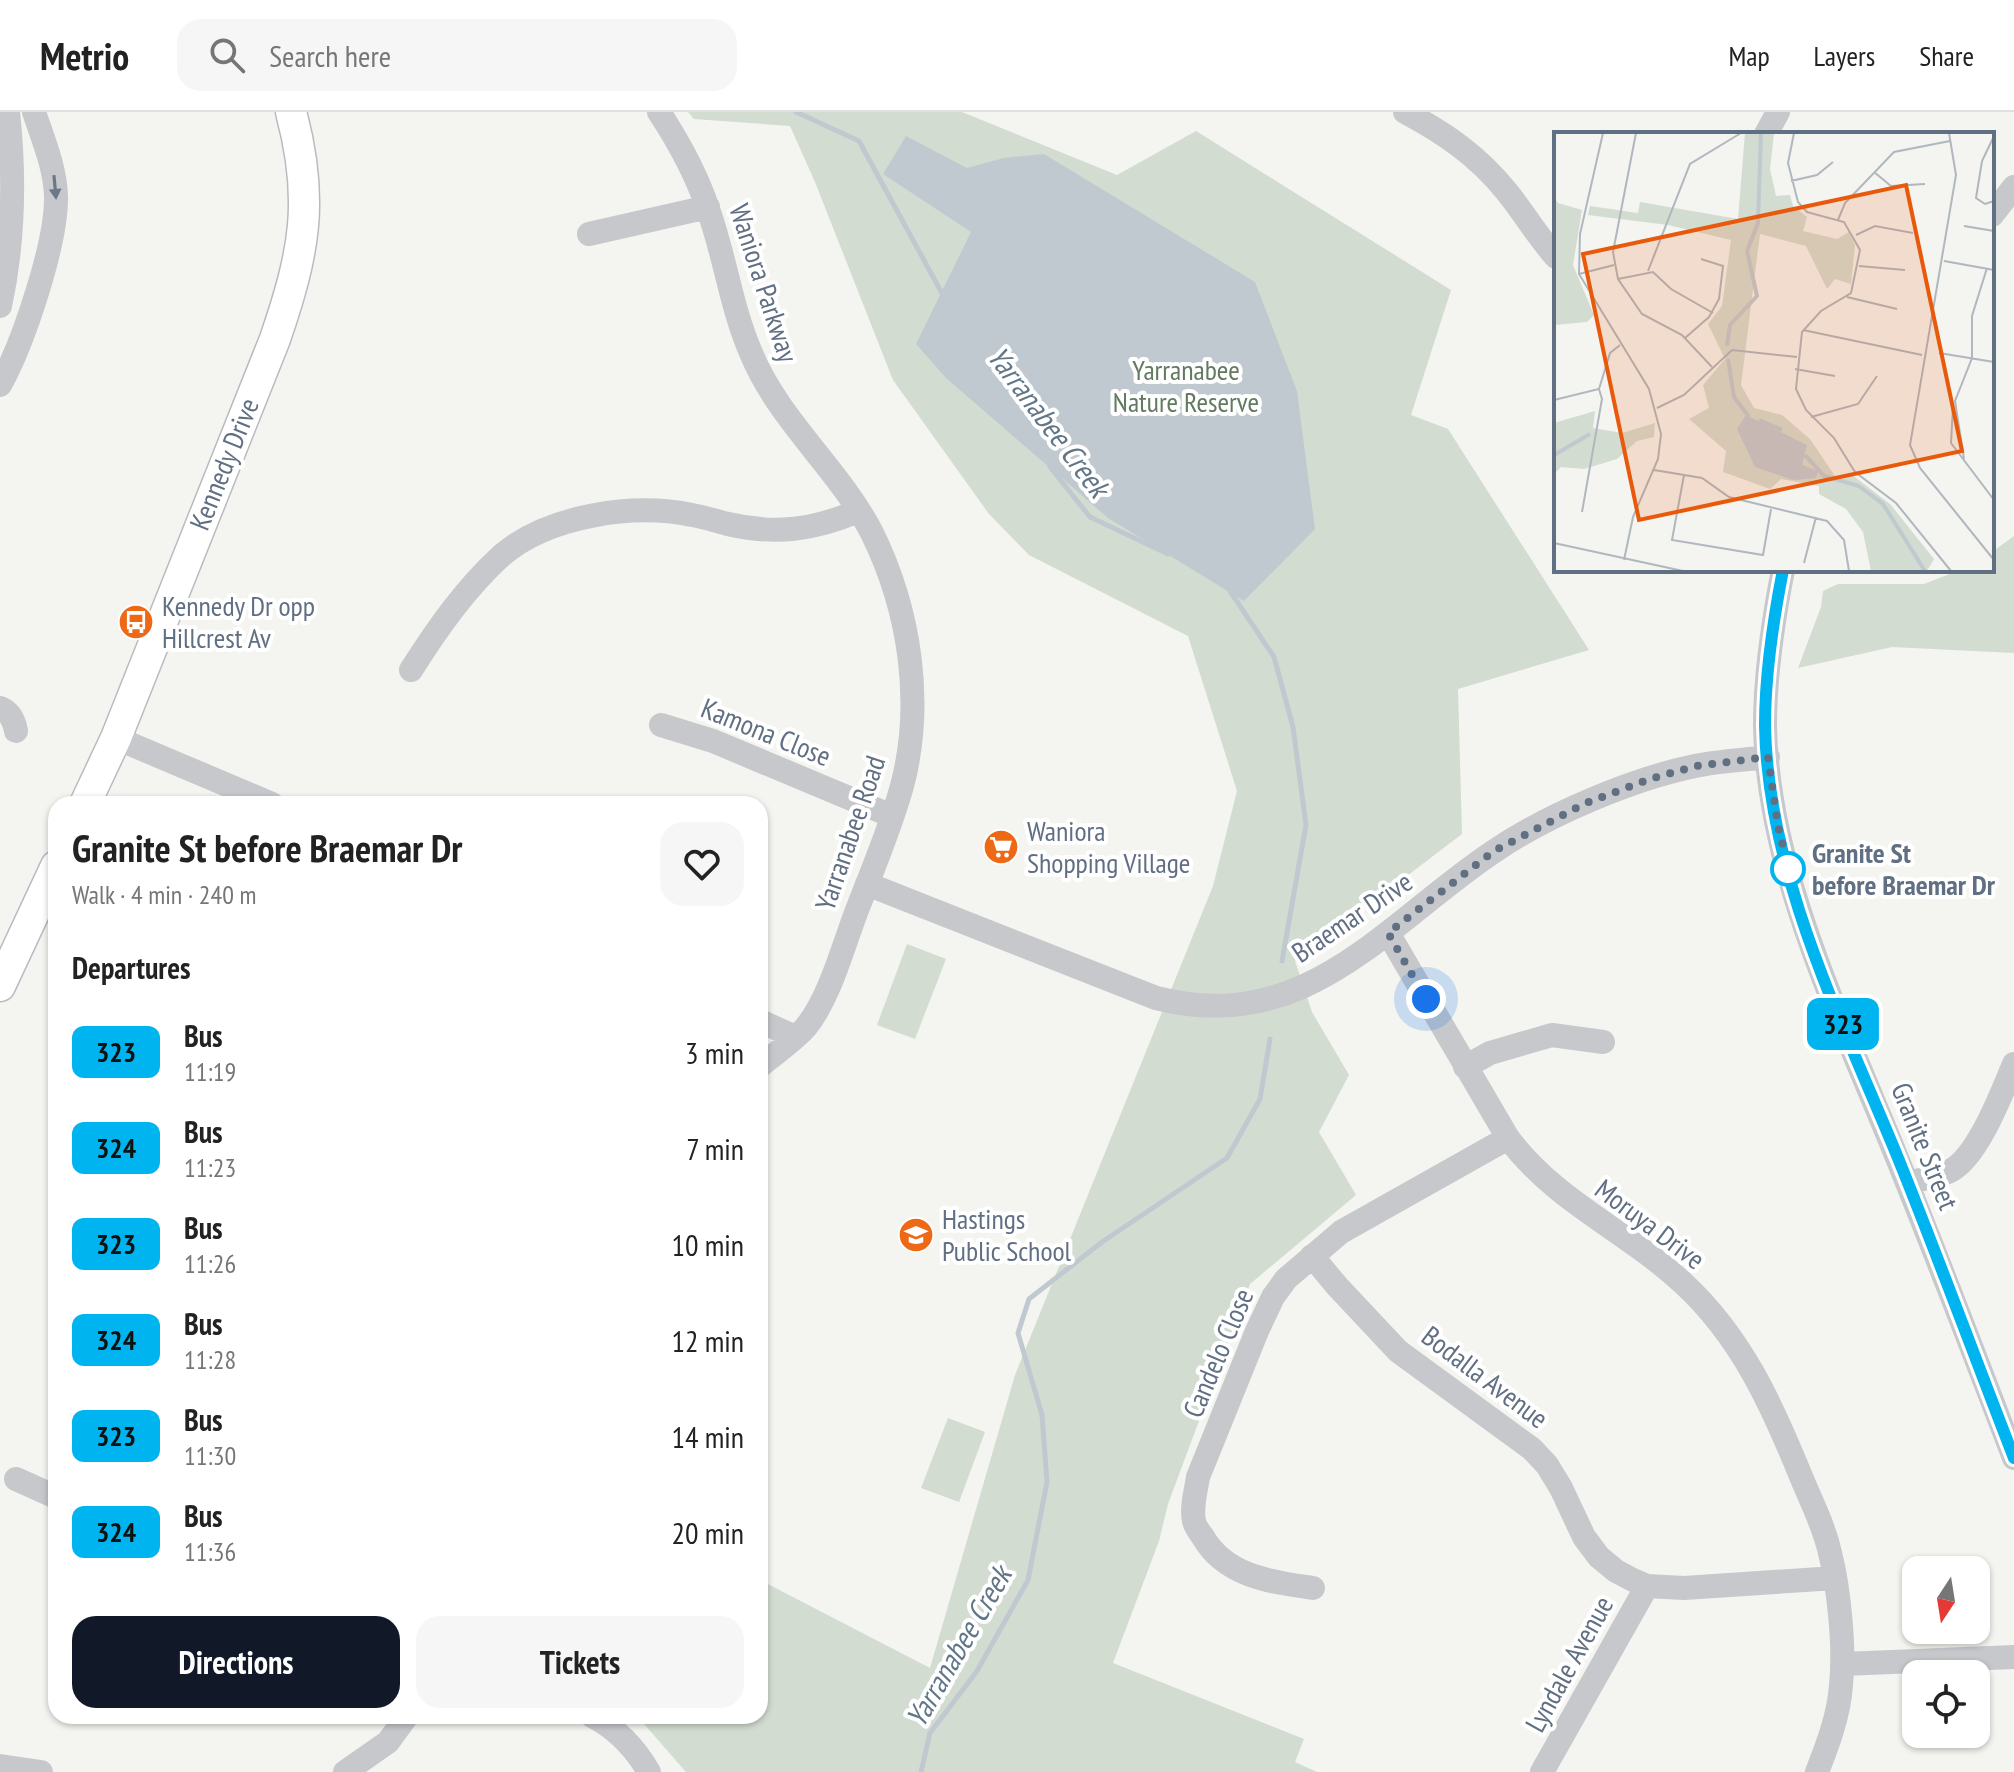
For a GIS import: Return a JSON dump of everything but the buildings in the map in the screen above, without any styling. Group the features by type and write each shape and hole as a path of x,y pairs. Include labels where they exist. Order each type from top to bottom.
{"main road":[{"name":"Kennedy Drive","path":"89,796 116,738 275,339 294,278 302,248 306,189 291,112"},
{"path":"0,986 48,883"}],"street":[{"path":"0,306 11,246 13,208 13,154 8,112"},
{"path":"0,385 10,367 37,289 54,220 54,177 34,112"},
{"name":"Waniora Parkway","path":"659,112 708,207 751,355 772,395 871,532 895,590"},
{"path":"1405,112 1451,137 1481,164 1507,192 1554,254"},
{"path":"1767,132 1778,112"},
{"path":"1994,212 2014,187"},
{"path":"589,234 708,207"},
{"path":"411,670 442,620 503,554 562,524 598,513 626,510 693,515 757,530 794,531 858,511"},
{"name":"Granite Street","path":"1783,572 1772,630 1767,689 1768,757 1778,826 1810,942 1908,1183 2014,1458"},
{"name":"Yarranabee Road","path":"768,1059 795,1037 811,1019 823,998 892,816 908,757 913,691 905,632 895,590"},
{"path":"0,708 7,710 16,731"},
{"name":"Kamona Close","path":"661,725 750,756 892,816"},
{"path":"116,738 253,796"},
{"name":"Braemar Drive","path":"867,884 1156,998 1187,1005 1243,1006 1321,979 1388,933 1494,851 1586,803 1696,766 1768,757"},
{"name":"Moruya Drive","path":"1388,933 1465,1067 1525,1161 1547,1183 1657,1259 1703,1302 1734,1339 1758,1379 1821,1524 1835,1578 1843,1664 1837,1712 1817,1772"},
{"path":"768,1025 795,1037"},
{"path":"1465,1067 1490,1053 1552,1035 1603,1042"},
{"path":"1908,1183 1950,1170 1962,1161 1974,1147 2014,1064"},
{"name":"Candelo Close","path":"1313,1588 1259,1578 1235,1569 1217,1557 1194,1521 1198,1477 1257,1331 1273,1297 1286,1279 1341,1232 1508,1138"},
{"name":"Bodalla Avenue","path":"1312,1256 1398,1351 1532,1449 1547,1465 1561,1488 1584,1537 1599,1557 1616,1571 1647,1586 1684,1588 1835,1578"},
{"path":"16,1479 48,1493"},
{"name":"Lyndale Avenue","path":"1542,1772 1647,1586"},
{"path":"1843,1664 2014,1657"},
{"path":"345,1772 388,1742 401,1724"},
{"path":"605,1724 622,1735 649,1772"},
{"path":"0,1766 41,1772"}],"green space":[{"name":"Yarranabee Nature Reserve","path":"688,112 962,112 1117,175 1196,131 1451,290 1411,415 1448,429 1589,650 1458,689 1462,834 1295,961 1312,1012 1349,1075 1319,1132 1356,1195 1250,1284 1113,1663 1304,1739 1295,1762 1317,1772 686,1772 644,1724 768,1724 768,1584 930,1668 1015,1375 1213,886 1237,791 1188,636 1029,555 989,514 893,380 790,126 694,119"},
{"path":"2014,536 2014,653 1892,647 1798,668 1821,607 1823,591 1838,584 1924,584 1955,572 1994,572 1994,551"},
{"path":"907,944 946,959 915,1039 877,1025"},
{"path":"948,1418 985,1432 959,1502 921,1488"}],"water":[{"path":"906,136 967,168 1004,158 1044,154 1255,282 1297,391 1315,529 1244,601 1108,518 946,378 916,344 971,232 883,174"}],"waterway":[{"name":"Yarranabee Creek","path":"796,112 859,141 944,297"},
{"name":"Yarranabee Creek","path":"1050,467 1090,517 1168,554"},
{"name":"Yarranabee Creek","path":"1228,588 1274,657 1293,727 1306,825 1282,961"},
{"name":"Yarranabee Creek","path":"921,1772 930,1733 977,1671 1028,1580 1047,1482 1042,1415 1018,1333 1029,1299 1102,1242 1227,1158 1260,1099 1270,1039"}],"bus line":[{"name":"323","path":"1783,572 1772,630 1765,726 1778,826 1792,883 1810,942 1908,1183 2014,1458"}],"place":[{"name":"Kennedy Dr opp Hillcrest Av","path":"136,622"},
{"name":"Waniora Shopping Village","path":"1001,847"},
{"name":"Granite St before Braemar Dr","path":"1788,869"},
{"name":"Hastings Public School","path":"916,1235"}],"route":[{"path":"1426,999 1388,933 1494,851 1586,803 1650,779 1696,766 1768,757 1778,826 1792,883 1788,869"}]}
